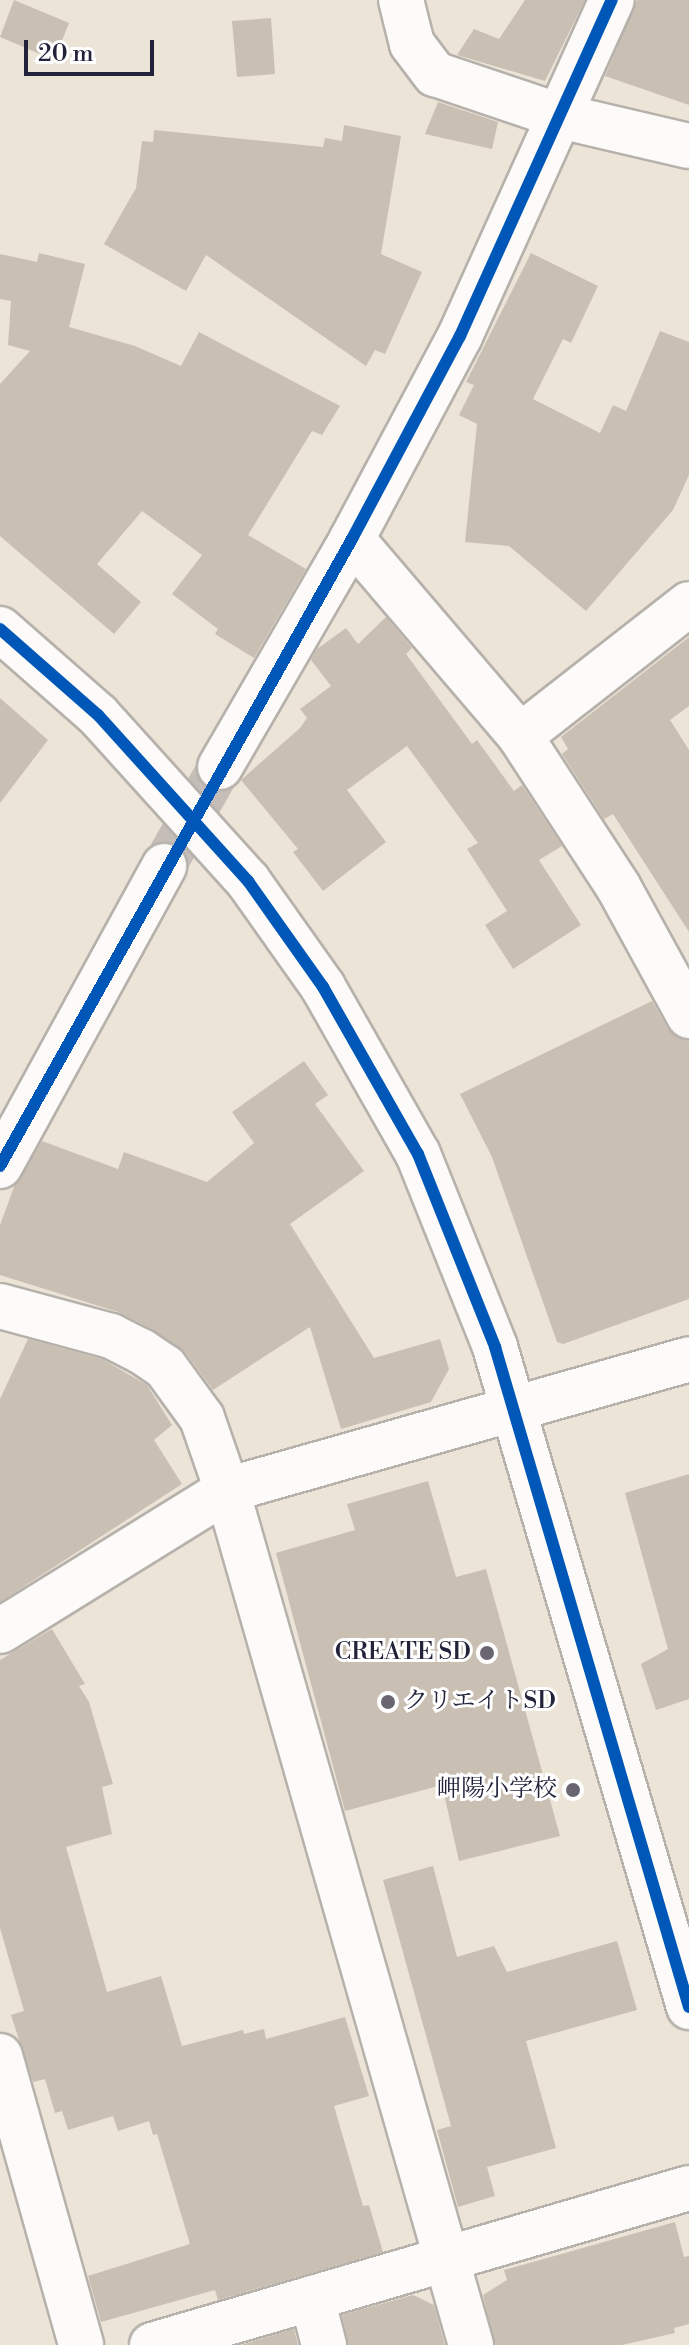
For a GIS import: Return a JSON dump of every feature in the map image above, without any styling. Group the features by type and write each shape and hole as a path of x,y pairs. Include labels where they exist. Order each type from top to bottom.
{"street":[{"path":"401,0 412,44 435,74 560,116 689,146"},
{"path":"220,767 352,539 460,336 612,0"},
{"path":"352,539 520,736 619,888 689,1016"},
{"path":"520,736 689,604"},
{"path":"0,629 98,715 154,771 248,881 323,987 418,1154 475,1289 513,1408 689,2007"},
{"path":"0,1166 164,866"},
{"path":"0,1306 111,1336 165,1367 202,1418 227,1490 471,2345"},
{"path":"0,1631 227,1490 689,1359"},
{"path":"0,2056 81,2345"},
{"path":"152,2345 689,2188"},
{"path":"312,2298 324,2345"}],"building":[{"path":"14,0 69,23 54,60 0,37"},
{"path":"525,0 585,0 545,81 457,55 474,29 499,39"},
{"path":"637,0 689,0 689,105 605,76"},
{"path":"271,18 275,74 237,77 232,21"},
{"path":"438,102 498,122 492,149 425,134"},
{"path":"344,125 401,136 381,254 422,272 385,354 375,350 366,366 206,255 186,291 104,244 136,188 142,141 153,142 154,130 323,147 325,138 342,141"},
{"path":"39,253 85,264 69,327 135,346 181,366 199,332 340,406 322,435 312,431 248,535 306,569 254,658 215,634 218,629 172,594 202,555 142,511 97,564 141,602 114,634 0,536 0,384 30,351 8,345 11,301 0,299 0,254 37,262"},
{"path":"531,253 598,286 571,343 563,339 533,399 600,433 613,405 626,411 660,331 689,342 689,475 673,510 586,611 509,546 465,542 477,424 459,415 474,385 466,382"},
{"path":"386,617 412,648 406,654 472,744 477,740 514,791 522,785 562,846 539,860 581,925 513,969 485,925 507,911 467,849 478,843 407,746 347,790 386,842 323,891 293,852 298,849 241,780 300,728 307,718 300,709 331,686 311,660 317,649 346,628 358,644"},
{"path":"689,637 689,706 670,720 689,750 689,932 613,814 604,819 562,754 568,749 561,737"},
{"path":"0,698 48,740 0,803"},
{"path":"652,1001 668,1029 689,1041 689,1299 563,1344 557,1342 492,1157 460,1094"},
{"path":"304,1061 328,1095 315,1104 364,1171 290,1224 374,1358 440,1339 449,1369 431,1402 341,1429 310,1327 213,1390 185,1352 152,1329 118,1312 0,1275 0,1225 14,1187 42,1141 118,1169 124,1152 207,1182 254,1143 232,1112"},
{"path":"28,1339 102,1359 147,1385 172,1425 154,1440 182,1484 0,1602 0,1399"},
{"path":"689,1474 689,1699 656,1710 641,1664 668,1649 625,1493"},
{"path":"428,1481 456,1577 486,1569 560,1836 459,1861 442,1785 345,1811 276,1553 355,1530 347,1504"},
{"path":"52,1629 85,1684 79,1686 89,1702 113,1784 102,1787 112,1834 66,1847 107,1992 161,1976 182,2046 243,2030 244,2034 264,2029 266,2039 345,2017 369,2096 334,2106 363,2206 369,2205 383,2252 218,2300 215,2290 101,2322 88,2276 190,2244 157,2134 153,2135 149,2121 118,2131 113,2116 68,2130 62,2111 55,2113 45,2079 33,2082 11,2015 24,2011 0,1928 0,1660"},
{"path":"433,1866 457,1957 494,1946 507,1972 617,1941 637,2010 526,2041 556,2148 487,2167 495,2196 458,2207 437,2130 451,2126 383,1880"},
{"path":"675,2222 684,2257 689,2256 689,2324 674,2328 675,2333 622,2345 495,2345 483,2295 507,2280 504,2270"},
{"path":"413,2295 434,2305 445,2345 348,2345 342,2315"},
{"path":"294,2329 298,2345 241,2345"}],"tunnel":[{"path":"164,866 220,767"}],"cycle path":[{"path":"0,1166 352,539 460,336 612,0"},
{"path":"0,629 98,715 248,881 323,987 418,1154 495,1347 689,2007"}],"place":[{"name":"CREATE SD","path":"487,1653"},
{"name":"クリエイトSD","path":"388,1702"},
{"name":"岬陽小学校","path":"573,1790"}]}
